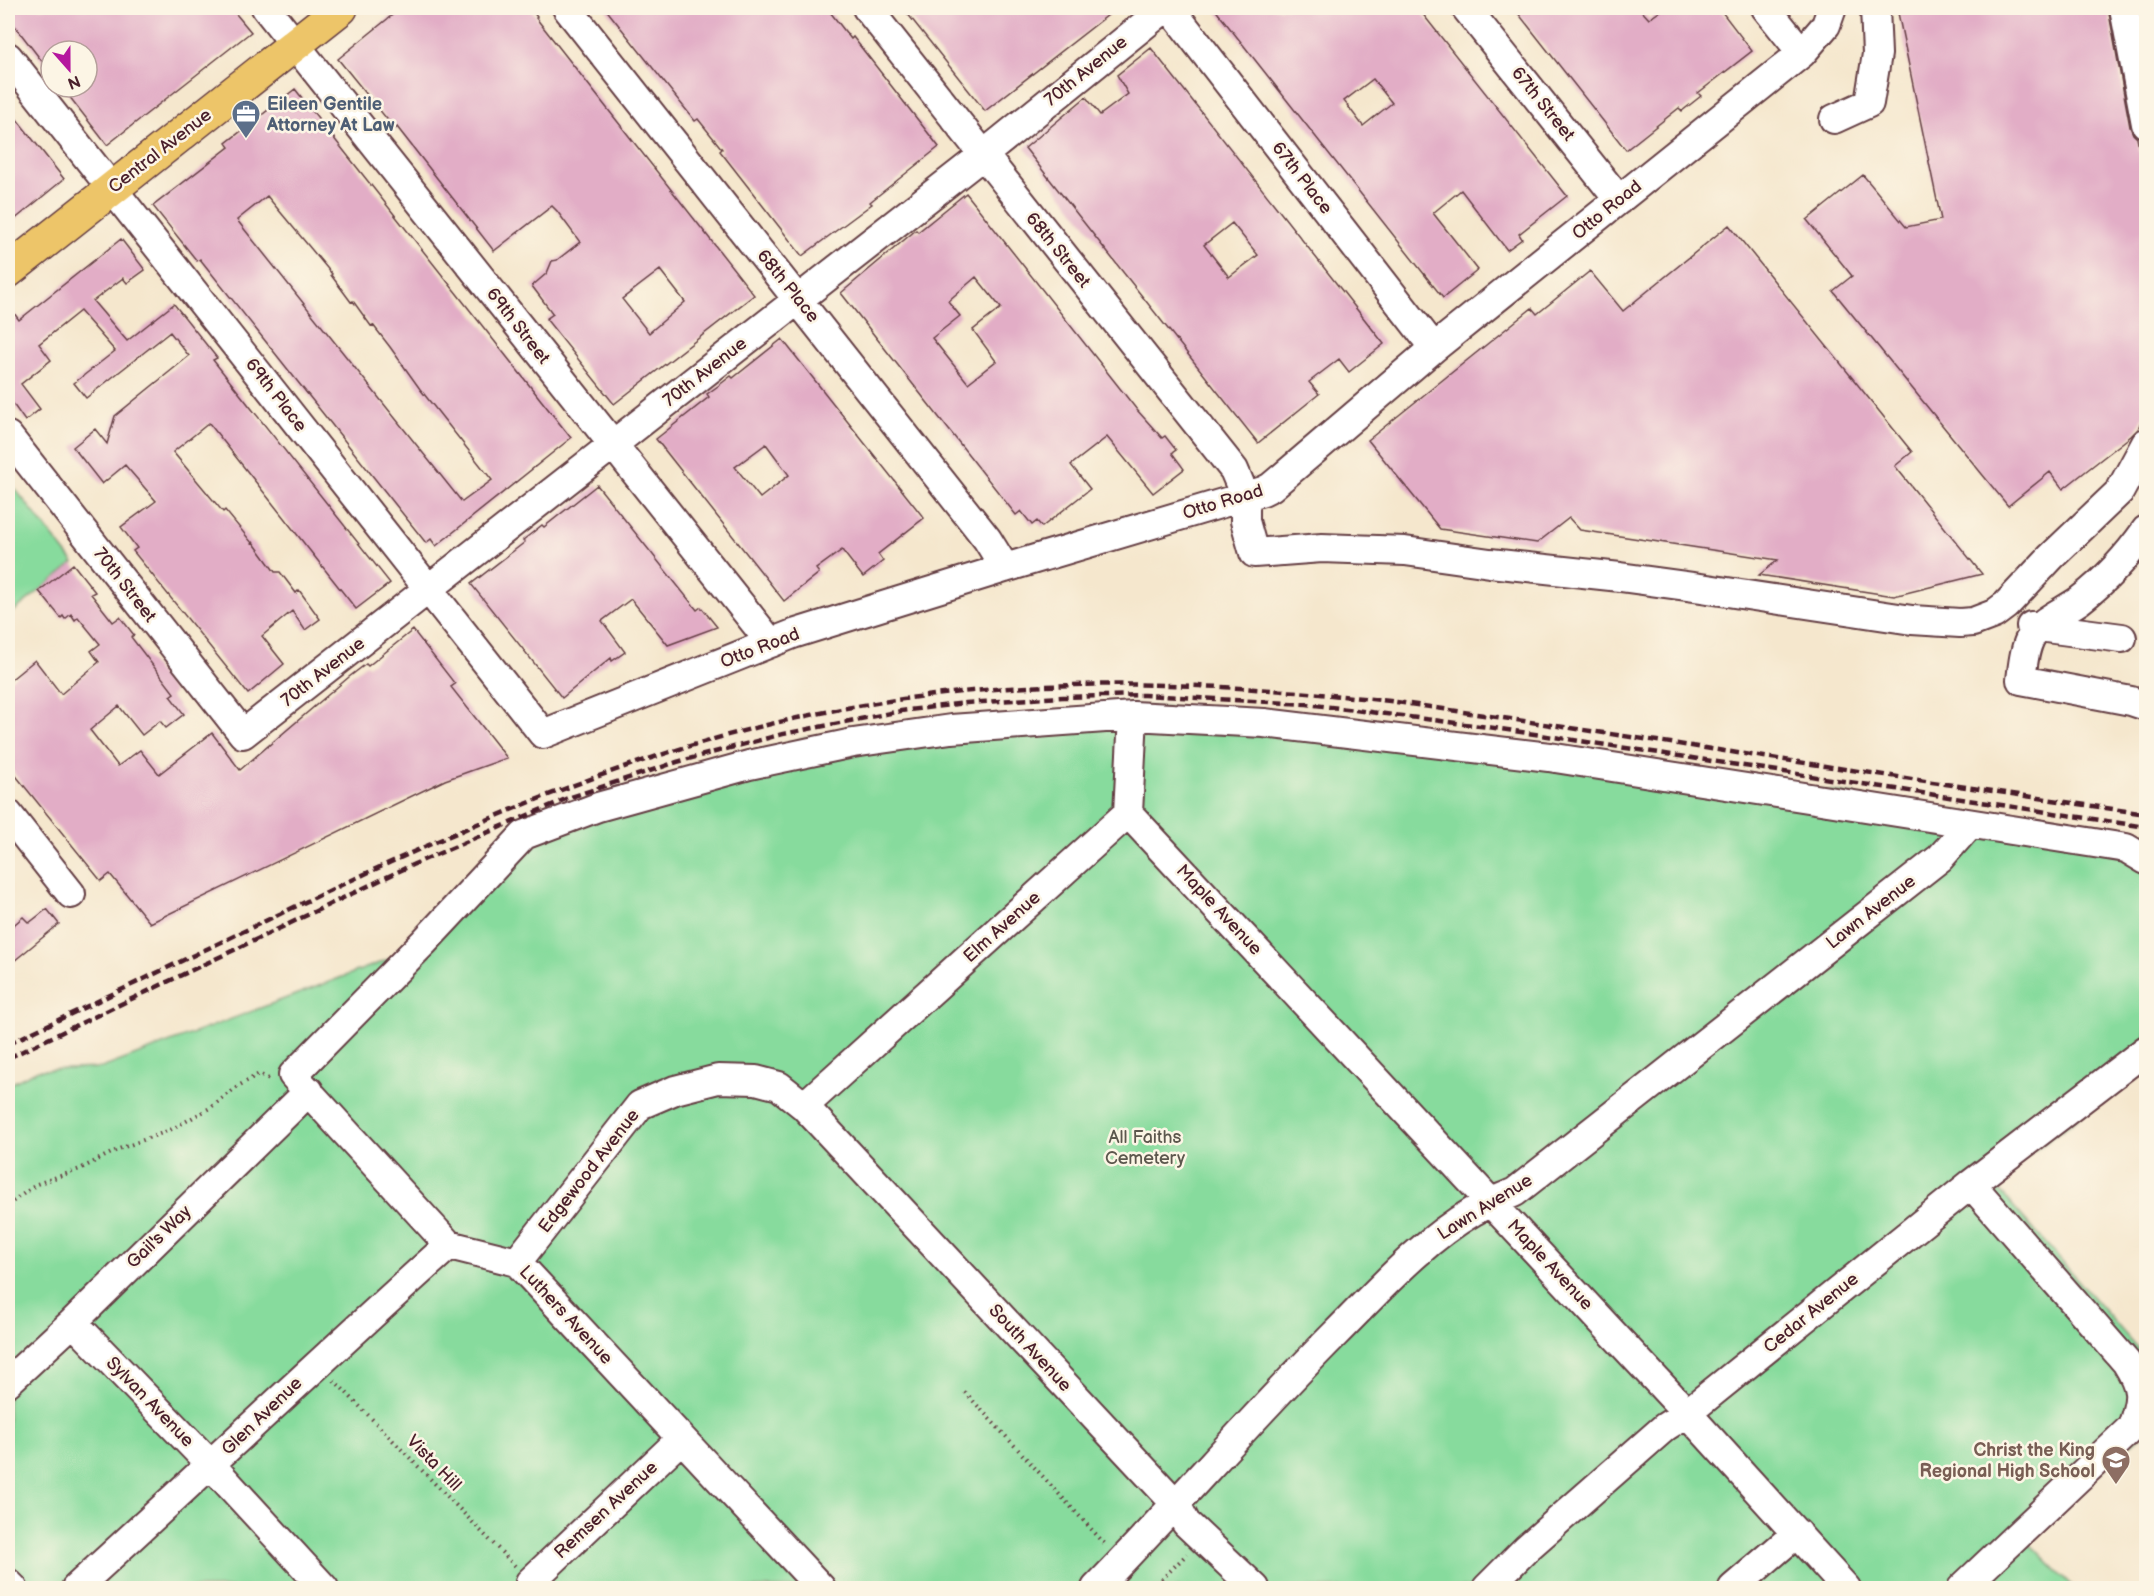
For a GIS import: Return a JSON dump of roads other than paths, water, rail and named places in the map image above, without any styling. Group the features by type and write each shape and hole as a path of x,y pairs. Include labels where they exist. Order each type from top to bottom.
{"main road":[{"name":"Central Avenue","path":"8,272 341,8"}],"street":[{"name":"69th Street","path":"266,8 771,643"},
{"name":"68th Place","path":"567,8 992,544 1005,568"},
{"name":"68th Street","path":"867,8 1234,470 1245,496"},
{"name":"70th Avenue","path":"243,734 430,590 798,298 983,155 1165,8"},
{"name":"67th Place","path":"1170,8 1434,348"},
{"name":"67th Street","path":"1466,8 1619,200"},
{"path":"1766,8 1802,53"},
{"name":"Otto Road","path":"543,734 793,634 1263,491 1277,484 1434,348 1802,53 1826,25 1832,8"},
{"path":"1834,119 1869,102 1877,54 1875,8"},
{"path":"2124,8 2146,124"},
{"name":"69th Place","path":"8,57 543,734"},
{"name":"70th Street","path":"8,436 243,734"},
{"path":"1984,619 2006,605 2050,557 2120,490 2146,443"},
{"path":"1245,496 1245,521 1254,553 1322,548 1405,551 1620,577 1912,620 1960,623 1984,619 2122,638"},
{"path":"2146,530 2135,546 2105,579 2073,605 2039,627 2027,646 2021,680 2131,701 2146,706"},
{"path":"1128,813 1133,716"},
{"name":"Gail's Way","path":"8,1382 73,1322 301,1083 424,942 524,835 598,807 749,765 853,743 951,729 1133,716 1264,723 1549,757 2126,848 2146,860"},
{"name":"Elm Avenue","path":"804,1106 1128,813"},
{"name":"Maple Avenue","path":"1128,813 1492,1202 1846,1588"},
{"path":"8,814 71,894"},
{"name":"Lawn Avenue","path":"1096,1588 1293,1376 1411,1258 1476,1209 1515,1192 1940,858 1970,824"},
{"name":"Cedar Avenue","path":"1487,1588 1527,1548 1665,1427 1687,1413 1971,1184 2146,1050"},
{"name":"Edgewood Avenue","path":"517,1262 639,1105 675,1090 718,1079 756,1080 779,1086 804,1106"},
{"path":"301,1083 449,1245"},
{"name":"South Avenue","path":"804,1106 1176,1504 1186,1523 1255,1588"},
{"path":"1962,1588 2132,1427 2140,1402 2137,1380 2126,1362 1971,1184"},
{"name":"Luthers Avenue","path":"449,1245 517,1262 820,1588"},
{"name":"Glen Avenue","path":"76,1588 211,1465 318,1363 449,1245"},
{"name":"Sylvan Avenue","path":"73,1322 211,1465 324,1588"},
{"name":"Remsen Avenue","path":"532,1585 681,1439"},
{"path":"1733,1588 1797,1533"},
{"path":"8,1583 13,1588"}],"railway":[{"path":"8,1044 359,877 509,811 585,781 740,732 820,713 903,699 964,692 1086,685 1207,686 1390,701 2146,814"},
{"path":"8,1058 412,865 568,798 677,762 783,734 901,711 966,703 1144,695 1307,704 1488,727 2146,827"}],"place":[{"name":"Eileen Gentile Attorney At Law","path":"246,140"},
{"name":"Christ the King Regional High School","path":"2116,1486"}],"park label":[{"name":"All Faiths Cemetery","path":"1145,1147"}]}
